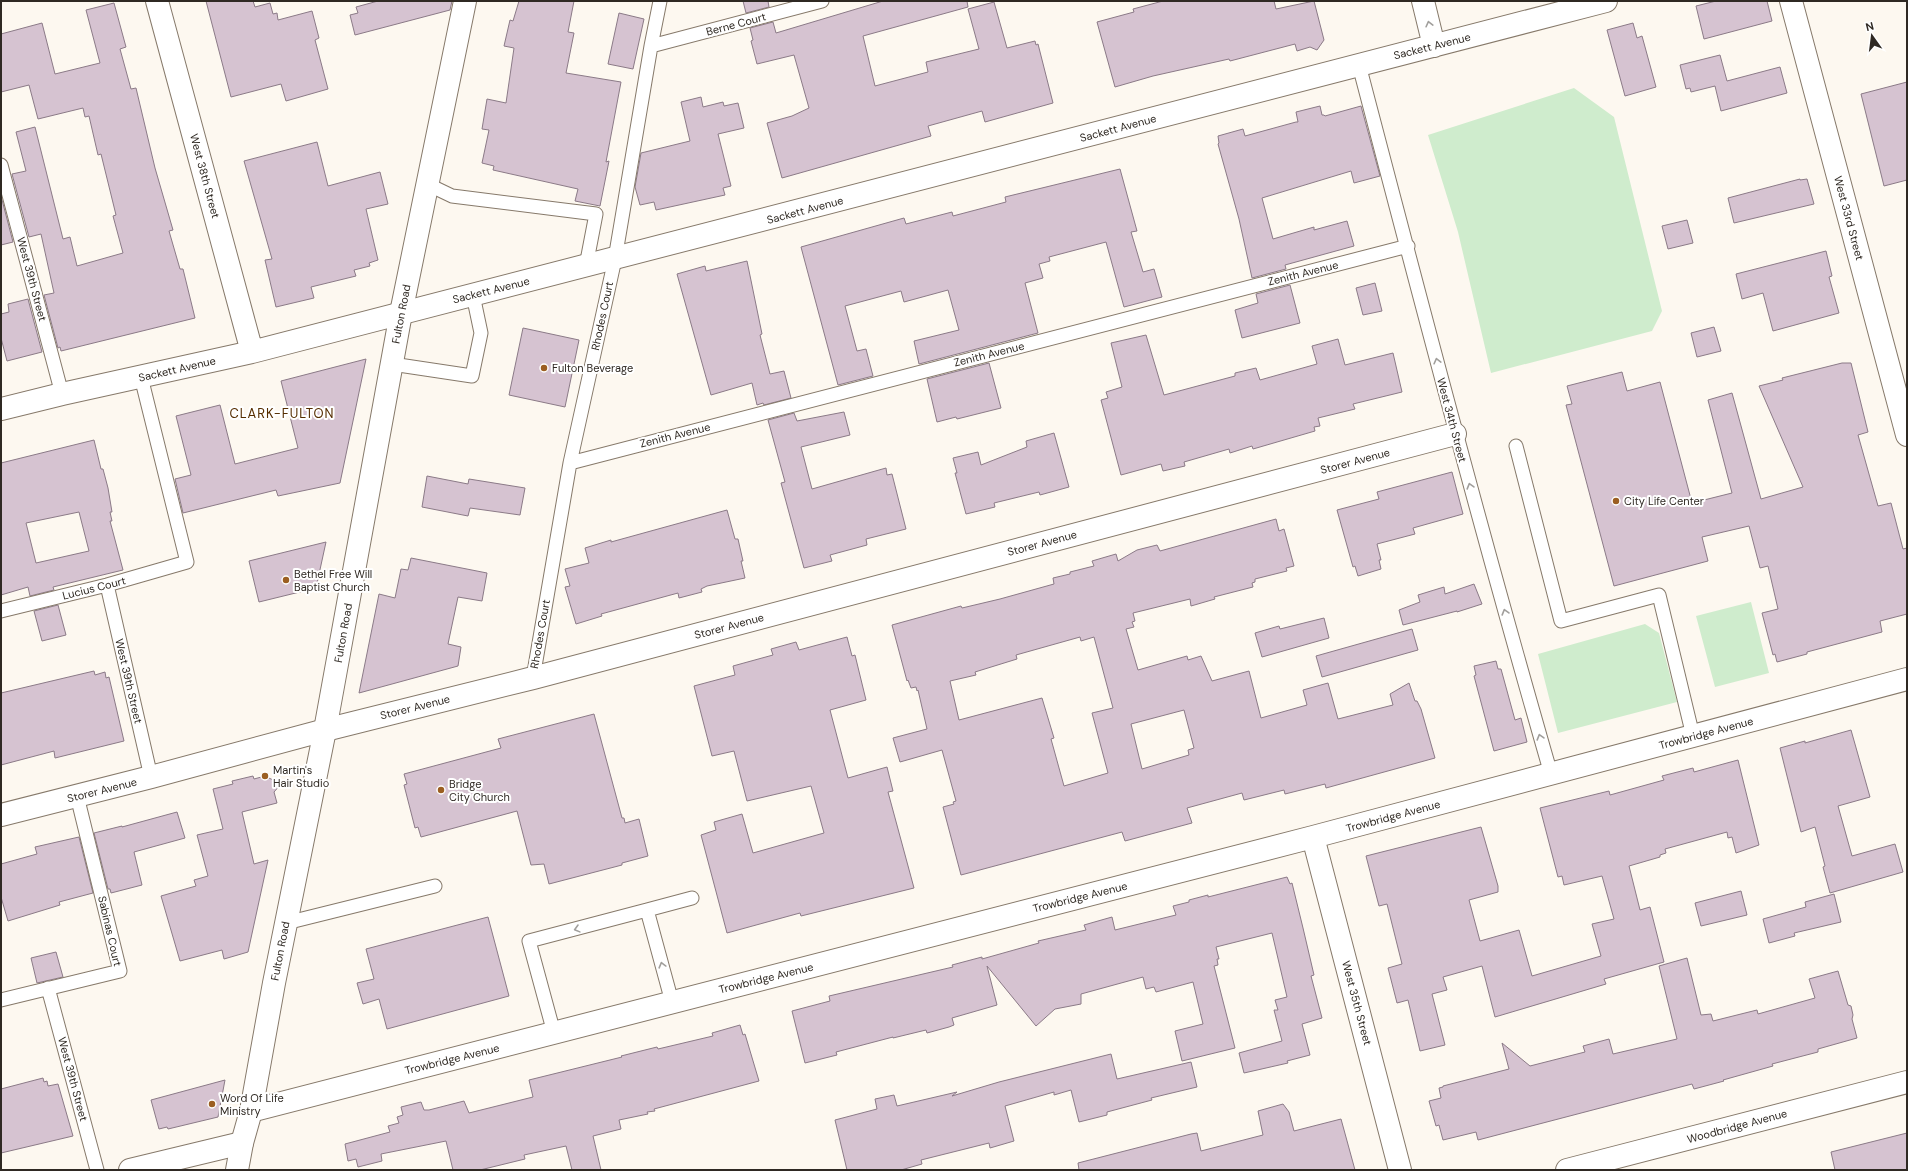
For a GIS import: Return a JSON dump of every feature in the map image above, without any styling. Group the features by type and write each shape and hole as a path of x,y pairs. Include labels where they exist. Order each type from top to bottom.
{"street":[{"name":"West 38th Street","path":"157,1 252,352"},
{"name":"Fulton Road","path":"237,1170 242,1143 251,1111 286,923 325,730 401,313 465,1"},
{"path":"1423,1 1434,46"},
{"name":"Sackett Avenue","path":"1,409 252,352 1606,1"},
{"name":"West 33rd Street","path":"1791,1 1907,435"},
{"name":"Storer Avenue","path":"1,815 151,777 325,730 533,678 1455,434"},
{"name":"Trowbridge Avenue","path":"251,1111 1313,837 1907,679"},
{"name":"West 35th Street","path":"1313,837 1400,1170"},
{"name":"Woodbridge Avenue","path":"1567,1170 1907,1082"},
{"path":"130,1170 242,1143"}],"lane":[{"name":"Rhodes Court","path":"533,678 570,462 615,259 660,1"},
{"name":"Berne Court","path":"651,46 822,1"},
{"name":"West 34th Street","path":"1359,65 1408,246 1455,434 1551,774"},
{"name":"West 39th Street","path":"1,165 5,196 62,394"},
{"path":"427,184 452,196 596,214 586,266"},
{"name":"Zenith Avenue","path":"570,462 1408,246"},
{"path":"392,364 472,376 481,333 473,295"},
{"name":"Lucius Court","path":"1,611 107,585 187,562 141,377"},
{"path":"1516,446 1561,621 1659,595 1693,736"},
{"name":"West 39th Street","path":"107,585 151,777"},
{"name":"Sabinas Court","path":"1,1000 120,971 77,796"},
{"path":"286,923 435,886"},
{"path":"554,1033 529,941 692,898"},
{"path":"647,910 672,1002"},
{"name":"West 39th Street","path":"48,988 98,1170"}],"green space":[{"path":"1574,88 1614,117 1662,311 1652,331 1491,373 1458,232 1428,135"},
{"path":"1751,602 1769,673 1715,687 1696,616"},
{"path":"1645,624 1659,633 1677,702 1558,733 1538,654"}],"building":[{"path":"206,1 253,1 255,7 270,3 273,14 277,13 278,20 312,11 319,38 315,40 328,89 286,101 281,84 231,97"},
{"path":"378,1 452,1 450,10 355,35 350,15 358,13 356,7"},
{"path":"519,1 574,1 568,32 574,33 566,73 621,82 606,162 609,161 600,206 575,201 578,189 493,170 494,166 482,163 489,130 482,129 487,99 506,103 514,48 504,46 510,20 513,21"},
{"path":"743,1 768,1 769,7 746,13"},
{"path":"883,1 967,1 968,7 863,36 875,86 928,72 926,62 979,49 968,9 994,2 1007,48 1035,41 1036,45 1038,44 1053,103 985,122 982,111 928,126 931,136 782,178 767,123 792,116 809,108 794,55 757,64 751,41 753,40 750,28 773,22 776,33"},
{"path":"1163,1 1274,1 1276,9 1314,1 1324,40 1317,50 1310,47 1297,51 1295,44 1230,61 1229,59 1153,76 1115,87 1097,22 1134,12 1133,9"},
{"path":"1716,1 1767,1 1772,21 1704,39 1696,6"},
{"path":"114,3 126,47 120,49 131,89 136,88 155,168 173,230 169,231 180,269 183,269 195,318 61,351 60,347 58,348 44,295 54,293 41,234 29,237 12,174 26,171 16,132 35,127 63,239 70,237 77,266 123,253 113,216 116,215 101,154 98,155 89,116 85,117 83,108 38,119 29,85 1,92 1,34 42,23 55,74 100,63 86,10"},
{"path":"619,13 644,19 633,69 608,64"},
{"path":"1633,23 1637,38 1642,36 1656,87 1625,96 1607,30"},
{"path":"1720,55 1727,81 1780,67 1787,93 1721,111 1715,86 1691,92 1690,88 1686,89 1680,65"},
{"path":"1907,82 1907,180 1884,186 1861,94"},
{"path":"701,97 703,107 723,102 724,106 738,103 744,128 718,134 731,186 723,188 725,195 656,210 654,202 640,205 635,187 641,153 690,141 681,102"},
{"path":"1320,106 1322,115 1325,116 1361,106 1380,176 1354,183 1351,171 1262,198 1273,239 1314,227 1314,230 1347,221 1354,246 1285,265 1286,269 1252,278 1239,219 1218,144 1218,136 1243,129 1245,136 1298,122 1296,112"},
{"path":"317,142 328,186 380,172 388,204 366,209 378,260 369,263 370,266 354,270 356,276 311,287 314,298 276,307 265,260 272,259 244,161"},
{"path":"1120,169 1137,231 1131,232 1143,272 1154,269 1162,297 1124,307 1106,242 1049,257 1050,261 1039,264 1043,278 1025,283 1038,333 919,364 914,341 959,330 948,290 904,302 901,291 845,306 857,351 866,349 873,376 838,385 801,247 904,218 906,224 952,212 953,216 1006,202 1005,197"},
{"path":"1800,179 1807,179 1814,204 1734,223 1728,198"},
{"path":"1,196 13,242 1,245"},
{"path":"1687,220 1693,243 1668,249 1662,226"},
{"path":"1826,251 1832,276 1829,277 1839,313 1773,331 1763,293 1742,299 1736,274"},
{"path":"747,261 762,334 760,335 770,374 784,371 791,398 764,405 763,403 757,405 752,383 711,395 677,274 705,266 706,271"},
{"path":"1375,283 1382,311 1363,315 1356,288"},
{"path":"1290,285 1300,323 1242,338 1235,310 1258,303 1256,294"},
{"path":"28,299 42,352 7,361 1,338 1,314 9,312 8,304"},
{"path":"1714,327 1721,351 1697,357 1691,333"},
{"name":"Fulton Beverage","path":"523,328 579,340 565,407 509,395"},
{"path":"1146,335 1164,395 1235,376 1235,373 1256,368 1260,380 1317,364 1312,346 1338,339 1345,365 1393,353 1402,392 1353,404 1355,409 1318,418 1320,426 1314,427 1315,431 1253,449 1252,446 1230,453 1229,449 1184,462 1185,466 1163,471 1161,464 1121,475 1101,400 1108,398 1106,392 1122,387 1111,343"},
{"path":"366,359 340,483 278,496 276,490 183,513 175,479 191,475 176,416 220,405 235,464 298,448 281,381"},
{"path":"989,363 1001,408 957,419 956,417 937,422 927,379"},
{"path":"1842,363 1851,363 1868,432 1858,435 1878,506 1891,503 1903,549 1907,548 1907,614 1880,621 1882,632 1807,652 1807,654 1777,662 1775,654 1773,655 1762,613 1778,609 1768,566 1760,568 1749,526 1702,537 1708,561 1614,586 1566,405 1572,404 1567,386 1622,372 1627,391 1660,382 1692,503 1732,493 1708,400 1732,393 1761,499 1803,487 1759,386 1783,380 1782,378"},
{"path":"844,412 850,435 801,447 812,489 886,468 887,475 892,474 906,529 866,539 867,545 830,555 832,561 804,568 781,483 785,482 768,420 794,413 797,421"},
{"path":"1054,433 1069,487 1040,495 1039,492 994,503 995,507 966,514 955,473 957,473 953,458 978,452 981,465 1027,447 1026,441"},
{"path":"94,440 101,469 103,469 108,488 112,512 110,512 112,521 110,521 123,570 53,587 54,590 30,596 28,587 1,595 1,463","holes":["79,512 89,551 36,563 26,523"]},
{"path":"1452,472 1463,514 1413,528 1415,534 1377,544 1381,560 1379,560 1381,569 1358,576 1355,566 1353,567 1337,510 1379,499 1377,492"},
{"path":"427,476 468,484 469,479 525,488 520,515 470,508 468,516 422,507"},
{"path":"727,510 735,539 738,539 745,578 707,586 701,589 702,592 679,598 678,593 601,614 602,616 576,624 565,587 570,586 565,569 589,563 585,548"},
{"path":"1276,519 1279,531 1284,529 1294,566 1286,568 1287,571 1255,579 1255,582 1252,583 1253,587 1214,597 1215,599 1191,606 1190,599 1133,613 1135,621 1132,622 1134,627 1126,629 1138,670 1187,656 1188,660 1201,656 1212,681 1249,671 1261,718 1307,705 1303,690 1328,683 1338,719 1393,705 1390,694 1409,683 1415,701 1417,701 1421,709 1435,758 1326,788 1325,784 1285,794 1284,790 1244,800 1242,793 1187,808 1192,823 1125,841 1122,832 961,875 943,807 954,804 953,802 956,801 942,750 900,762 893,738 927,729 918,690 917,691 916,687 911,688 908,680 907,681 892,625 961,606 962,608 1054,584 1053,578 1094,566 1092,561 1116,554 1118,561 1137,550 1157,545 1160,551","holes":["1080,637 1081,641 1094,637 1113,708 1092,713 1108,773 1064,786 1051,739 1054,738 1042,698 959,720 950,681 976,675 975,672 1017,659 1016,655","1184,710 1194,748 1188,750 1189,755 1142,769 1131,724"]},
{"name":"Bethel Free Will Baptist Church","path":"326,542 316,588 259,602 249,561"},
{"path":"411,558 487,573 482,601 458,597 448,644 461,647 458,666 359,693 379,594 395,598 401,569 408,570"},
{"path":"1474,584 1482,604 1457,612 1403,625 1399,610 1420,602 1418,595 1444,587 1445,594"},
{"path":"58,605 66,635 42,641 34,611"},
{"path":"1324,618 1329,638 1262,657 1255,633 1279,626 1280,629"},
{"path":"1412,629 1418,650 1322,677 1316,656"},
{"path":"847,637 852,656 855,655 866,700 830,710 848,778 887,767 893,791 888,792 914,888 801,916 800,913 727,933 701,835 716,830 714,822 742,814 753,853 824,833 811,786 747,801 734,751 712,756 694,686 735,675 733,666 773,655 771,649 796,642 799,650"},
{"path":"1496,661 1498,669 1501,669 1515,720 1521,718 1527,742 1494,751 1474,676 1476,675 1474,666"},
{"path":"94,671 95,675 105,672 106,678 109,677 124,741 55,758 54,751 1,765 1,693"},
{"path":"594,714 622,818 624,818 625,823 639,819 648,856 622,863 622,865 549,884 544,864 531,865 517,811 421,837 418,827 415,828 404,785 407,784 404,774 501,748 498,739"},
{"path":"1851,730 1870,797 1838,806 1852,856 1895,844 1903,872 1830,893 1815,827 1801,832 1780,748 1805,741 1805,743"},
{"path":"1738,760 1759,845 1736,853 1732,837 1728,838 1727,832 1665,849 1666,853 1660,855 1660,857 1629,866 1640,910 1650,907 1664,962 1604,979 1606,984 1495,1017 1482,966 1443,977 1447,990 1432,994 1445,1045 1420,1051 1408,1000 1397,1003 1388,968 1402,964 1387,904 1379,906 1366,856 1481,827 1498,886 1498,892 1469,900 1480,941 1519,930 1532,976 1601,956 1592,924 1614,919 1602,876 1564,885 1562,876 1558,877 1540,808 1609,791 1610,795 1664,780 1662,776 1693,768 1694,772"},
{"path":"253,776 254,779 265,776 281,784 274,792 277,803 242,812 254,864 268,860 248,952 224,959 222,950 180,961 161,896 196,886 194,880 208,876 197,835 223,829 213,789 233,784 232,781"},
{"path":"177,812 185,838 134,852 142,885 111,893 110,889 108,889 94,833"},
{"path":"79,837 93,893 59,902 60,905 8,921 1,897 1,864 37,854 35,847"},
{"path":"1287,877 1290,884 1292,883 1314,975 1311,976 1322,1018 1302,1024 1310,1055 1287,1061 1288,1063 1244,1073 1239,1053 1282,1041 1274,1010 1278,1010 1275,1000 1287,997 1272,933 1216,947 1219,959 1217,959 1218,965 1214,966 1235,1048 1182,1061 1175,1031 1203,1024 1193,982 1156,992 1154,987 1146,989 1143,977 1081,994 1081,1004 1055,1009 1036,1026 987,966 997,1005 952,1018 954,1025 949,1027 927,1033 926,1030 893,1037 836,1052 837,1055 805,1063 792,1011 830,1001 829,996 953,967 952,965 982,957 982,959 1039,943 1038,941 1086,930 1084,925 1112,917 1115,930 1176,915 1173,906 1189,902 1189,900 1208,895 1208,897"},
{"path":"1741,891 1747,915 1701,926 1695,903"},
{"path":"1834,894 1841,922 1794,933 1795,936 1769,943 1763,919 1806,907 1805,902"},
{"path":"488,917 509,996 387,1029 379,999 363,1004 357,983 374,979 366,949"},
{"path":"56,952 63,977 37,983 31,958"},
{"path":"1687,958 1701,1015 1711,1014 1713,1021 1757,1010 1758,1014 1815,998 1809,979 1838,971 1848,1005 1851,1006 1853,1015 1852,1019 1857,1038 1818,1049 1818,1052 1772,1064 1773,1066 1694,1089 1692,1084 1478,1140 1476,1132 1443,1140 1439,1125 1436,1126 1429,1101 1441,1098 1439,1088 1443,1086 1509,1069 1502,1043 1530,1066 1585,1052 1583,1046 1609,1039 1613,1054 1677,1039 1659,966"},
{"path":"740,1025 743,1035 745,1034 759,1081 654,1109 655,1111 647,1112 648,1114 619,1120 621,1129 593,1136 601,1170 572,1170 566,1146 524,1155 525,1159 480,1170 453,1170 446,1141 381,1154 382,1161 358,1167 356,1159 348,1161 345,1144 390,1132 388,1126 399,1123 397,1117 403,1115 401,1107 421,1102 424,1110 429,1110 464,1101 469,1113 533,1097 529,1080 657,1047 658,1049 713,1036 712,1033"},
{"path":"1111,1054 1117,1079 1191,1062 1197,1087 1151,1098 1152,1100 1107,1112 1107,1115 1079,1122 1071,1090 1054,1095 1054,1092 1005,1106 1014,1141 990,1148 989,1143 921,1160 922,1164 901,1170 847,1170 835,1120 877,1109 875,1099 894,1095 897,1106 957,1092 952,1096 999,1082"},
{"path":"43,1078 44,1082 47,1081 48,1086 58,1084 73,1136 1,1153 1,1089"},
{"path":"225,1080 218,1117 168,1129 167,1127 159,1129 151,1100"},
{"path":"1283,1104 1289,1112 1294,1131 1341,1119 1355,1170 1079,1170 1078,1163 1191,1134 1197,1133 1201,1151 1263,1135 1258,1111"},
{"path":"1907,1133 1907,1170 1835,1170 1831,1152"}],"place":[{"name":"Fulton Beverage","path":"544,368"},
{"name":"City Life Center","path":"1616,501"},
{"name":"Bethel Free Will Baptist Church","path":"286,580"},
{"name":"Martin's Hair Studio","path":"265,776"},
{"name":"Bridge City Church","path":"441,790"},
{"name":"Word Of Life Ministry","path":"212,1104"}],"district":[{"name":"CLARK-FULTON","path":"282,413"}]}
